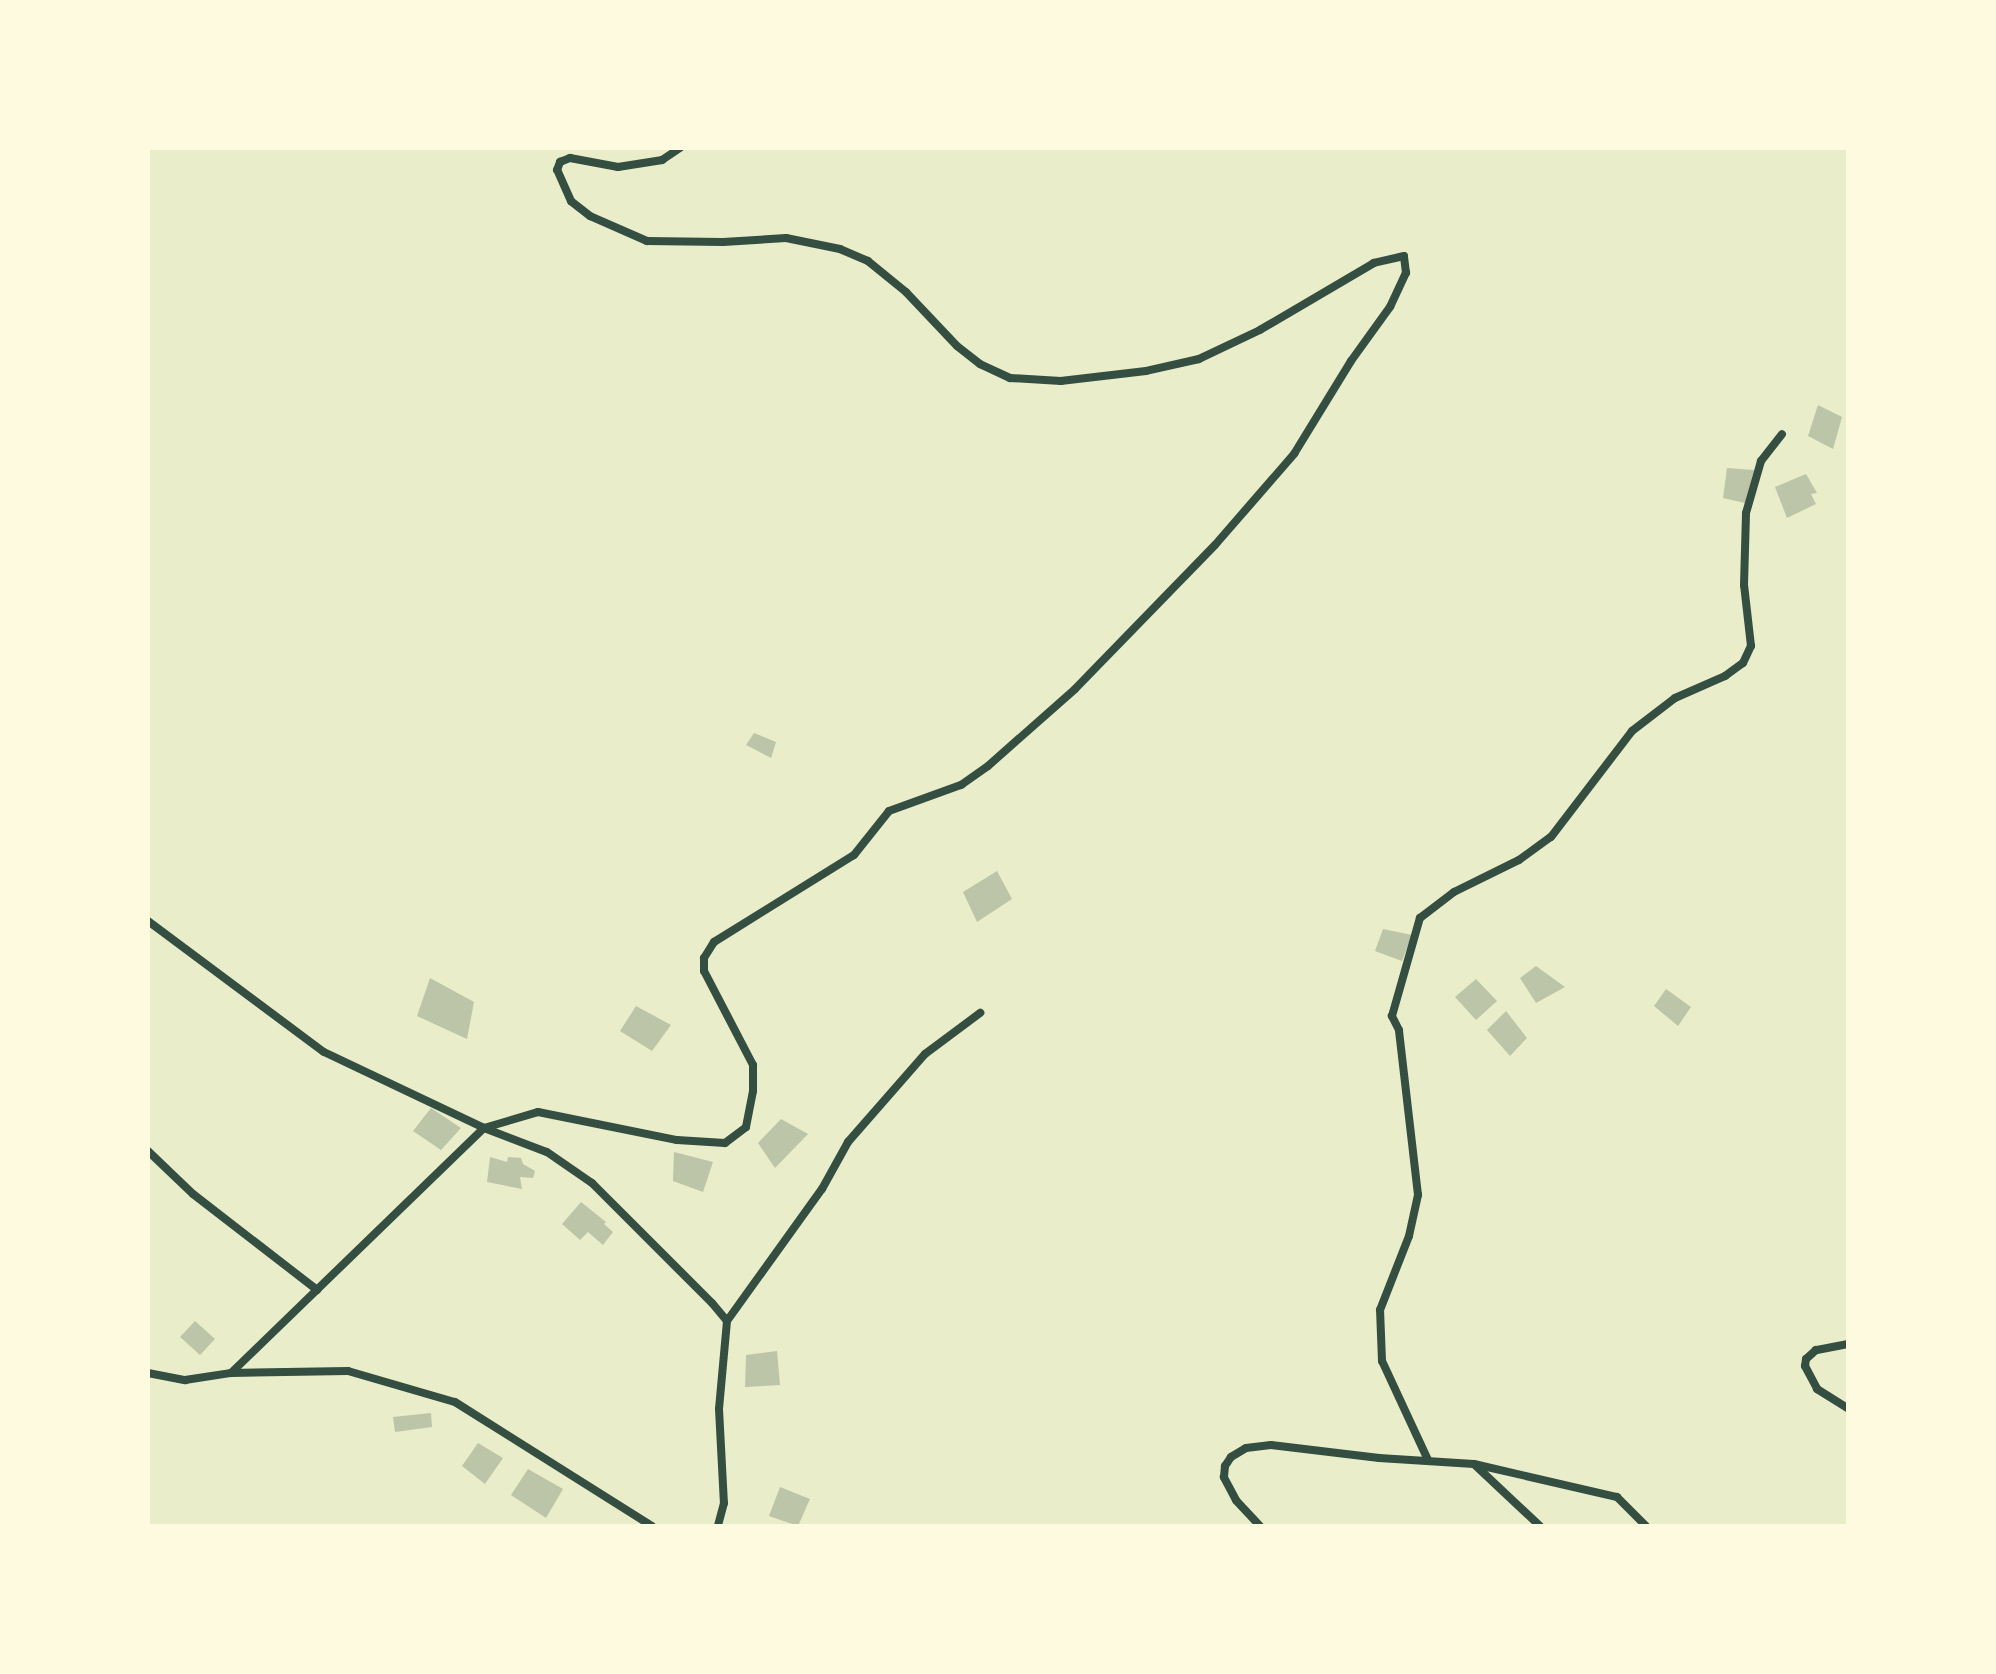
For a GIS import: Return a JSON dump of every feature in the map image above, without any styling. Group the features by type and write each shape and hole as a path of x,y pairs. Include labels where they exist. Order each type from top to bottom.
{"street":[{"path":"231,1373 484,1128 538,1112 677,1140 725,1143 746,1127 753,1091 753,1065 704,971 704,958 714,942 854,855 889,811 961,785 988,766 1075,689 1215,545 1294,454 1351,361 1390,307 1406,273 1404,256 1374,263 1260,330 1199,359 1146,371 1061,381 1010,378 980,364 868,261 840,249 786,238 723,242 647,241 590,216 571,201 557,170 560,162 570,158 618,167 662,160 680,148"},
{"path":"1428,1460 1382,1361 1380,1310 1409,1236 1418,1195 1399,1030 1392,1016 1420,918 1454,892 1519,860 1551,837 1632,731 1675,698 1725,676 1743,663 1751,646 1744,585 1746,513 1761,461 1782,434"},
{"path":"148,921 324,1052 484,1128 547,1152 592,1183 727,1321"},
{"path":"718,1526 724,1503 719,1409 727,1321 822,1189 848,1142 925,1054 980,1013"},
{"path":"148,1151 193,1194 317,1290"},
{"path":"1848,1344 1816,1350 1806,1359 1805,1366 1817,1389 1848,1408"},
{"path":"148,1373 185,1380 231,1373 348,1371 455,1402 652,1526"},
{"path":"1260,1526 1236,1500 1224,1477 1231,1457 1246,1448 1271,1445 1379,1458 1474,1464 1617,1497 1646,1526"},
{"path":"1474,1464 1540,1526"}],"building":[{"path":"1818,405 1842,417 1833,449 1808,436"},
{"path":"1727,468 1754,470 1745,503 1723,498"},
{"path":"1806,474 1817,493 1811,494 1816,504 1787,518 1775,487"},
{"path":"754,733 776,742 771,758 746,745"},
{"path":"997,871 1012,899 977,922 963,892"},
{"path":"1383,929 1412,935 1402,961 1375,951"},
{"path":"1536,966 1565,987 1536,1003 1520,978"},
{"path":"430,978 474,1002 467,1039 417,1016"},
{"path":"1476,979 1497,1001 1476,1020 1455,997"},
{"path":"1666,989 1691,1007 1678,1026 1654,1006"},
{"path":"636,1006 671,1025 652,1051 620,1031"},
{"path":"1506,1011 1527,1038 1510,1056 1487,1030"},
{"path":"431,1108 461,1128 441,1150 413,1131"},
{"path":"781,1119 808,1134 775,1168 758,1143"},
{"path":"674,1152 713,1162 703,1192 673,1181"},
{"path":"490,1157 507,1162 508,1157 521,1158 523,1164 535,1171 533,1178 520,1177 522,1189 487,1182"},
{"path":"581,1202 606,1222 604,1224 613,1232 603,1245 588,1232 580,1240 562,1224"},
{"path":"195,1321 215,1339 200,1355 180,1337"},
{"path":"777,1351 780,1385 745,1387 746,1355"},
{"path":"431,1413 432,1427 395,1432 393,1417"},
{"path":"478,1443 503,1458 485,1484 462,1466"},
{"path":"528,1469 563,1489 546,1518 511,1495"},
{"path":"780,1487 810,1499 798,1526 769,1516"}]}
